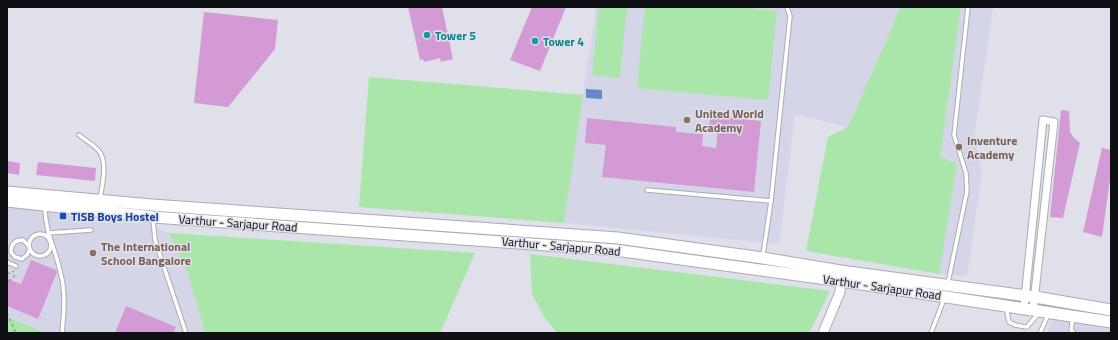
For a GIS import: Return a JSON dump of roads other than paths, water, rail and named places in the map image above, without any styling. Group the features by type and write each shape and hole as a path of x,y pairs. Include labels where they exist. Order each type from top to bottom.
{"main road":[{"name":"Varthur - Sarjapur Road","path":"7,192 46,201 153,216 615,250 841,276 946,291 1030,296 1111,310"},
{"name":"Varthur - Sarjapur Road","path":"7,201 100,201 618,238 763,258 841,276"},
{"name":"Varthur - Sarjapur Road","path":"946,291 1006,306 1111,322"}],"street":[{"path":"1030,296 1039,254 1054,122 1043,120 1030,253 1030,296 1036,310"},
{"path":"1030,253 1039,254"},
{"path":"824,333 840,292 841,276"}],"lane":[{"path":"763,258 771,201 790,16 787,7"},
{"path":"930,333 946,291 967,191 964,167 954,136 968,7"},
{"path":"79,135 99,152 102,159 100,201"},
{"path":"647,190 771,201"},
{"path":"46,201 45,223 60,271 65,301 62,333"},
{"path":"153,216 156,240 186,333"},
{"path":"48,233 91,230"},
{"path":"50,240 45,235 38,234 32,237 29,248 28,255 20,258 15,257 11,252 14,242 23,240 29,248 34,254 44,255 49,251 50,240"},
{"path":"7,262 17,264 20,258"},
{"path":"1006,306 1010,322 1024,327 1027,327 1036,310"},
{"path":"1036,310 1040,333"},
{"path":"1074,316 1071,330 1074,333"}],"water":[{"path":"586,89 602,90 602,99 586,98"}],"place":[{"name":"Tower 5","path":"427,35"},
{"name":"Tower 4","path":"535,41"},
{"name":"United World Academy","path":"687,120"},
{"name":"Inventure Academy","path":"959,147"},
{"name":"TISB Boys Hostel","path":"63,216"},
{"name":"The International School Bangalore","path":"93,253"}]}
